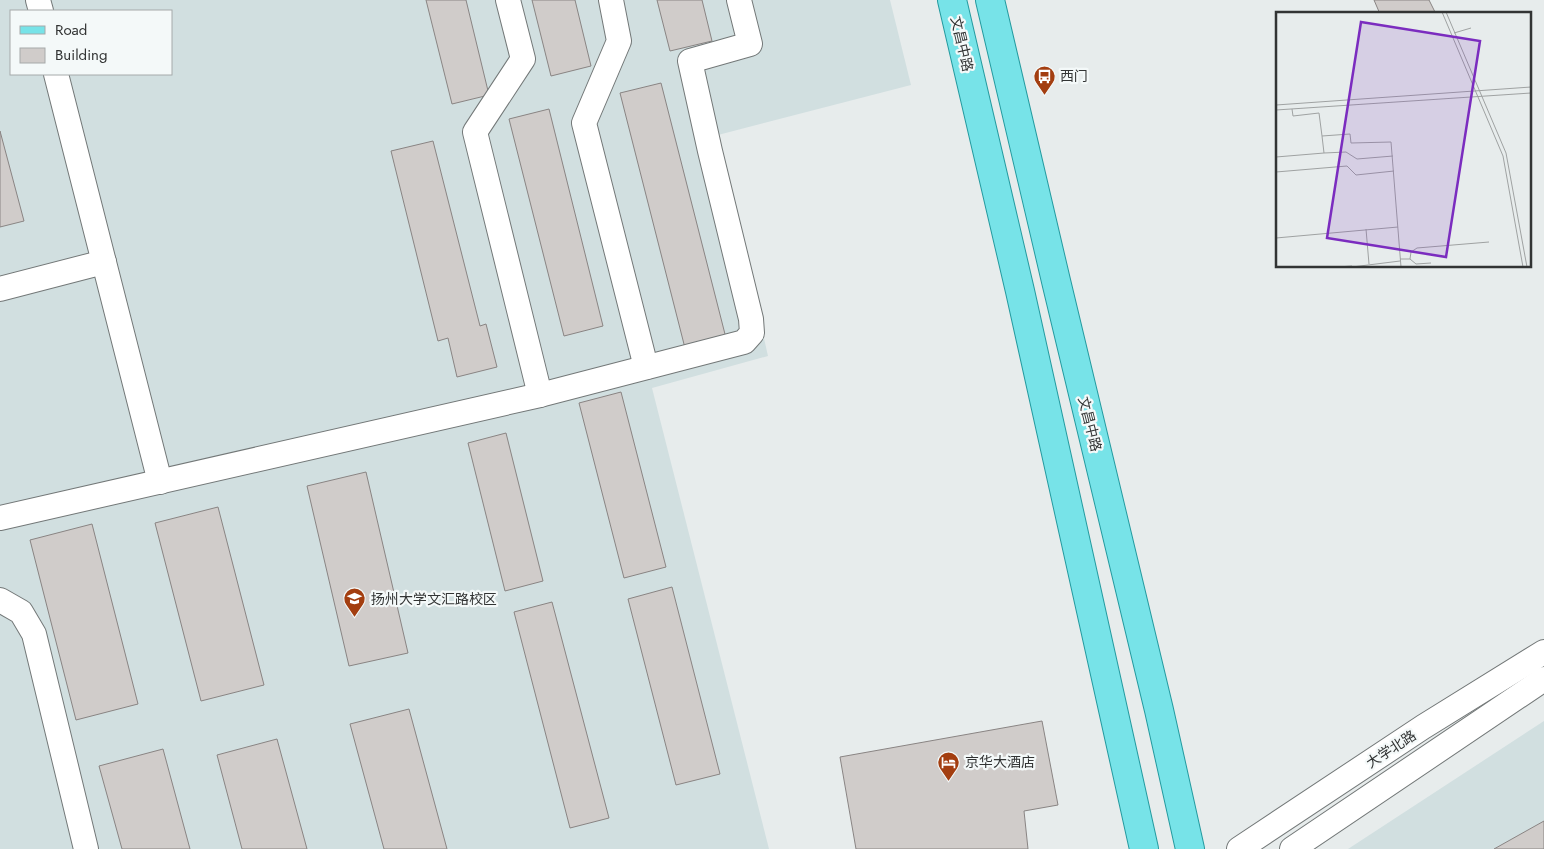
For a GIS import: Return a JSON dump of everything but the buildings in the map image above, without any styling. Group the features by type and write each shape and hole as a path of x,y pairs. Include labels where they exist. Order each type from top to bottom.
{"main road":[{"name":"文昌中路","path":"952,0 1024,310 1144,849"},
{"name":"文昌中路","path":"990,0 1159,710 1190,849"}],"street":[{"path":"508,0 523,59 475,132 540,395"},
{"path":"611,0 619,41 584,123 646,367"},
{"path":"0,518 540,395 744,342 752,333 751,319 690,61 750,44 739,0"},
{"path":"56,75 160,482"},
{"path":"0,289 104,262"},
{"path":"0,600 21,612 34,634 86,849"},
{"name":"大学北路","path":"1239,849 1423,728 1544,652"},
{"name":"大学北路","path":"1292,849 1544,679"}],"shaded area":[{"name":"扬州大学文汇路校区","path":"0,0 890,0 911,85 718,135 768,356 652,388 769,849 0,849"},
{"path":"1544,721 1544,849 1348,849"}],"place":[{"name":"西门","path":"1044,95"},
{"name":"扬州大学文汇路校区","path":"355,618"},
{"name":"京华大酒店","path":"949,781"}]}
